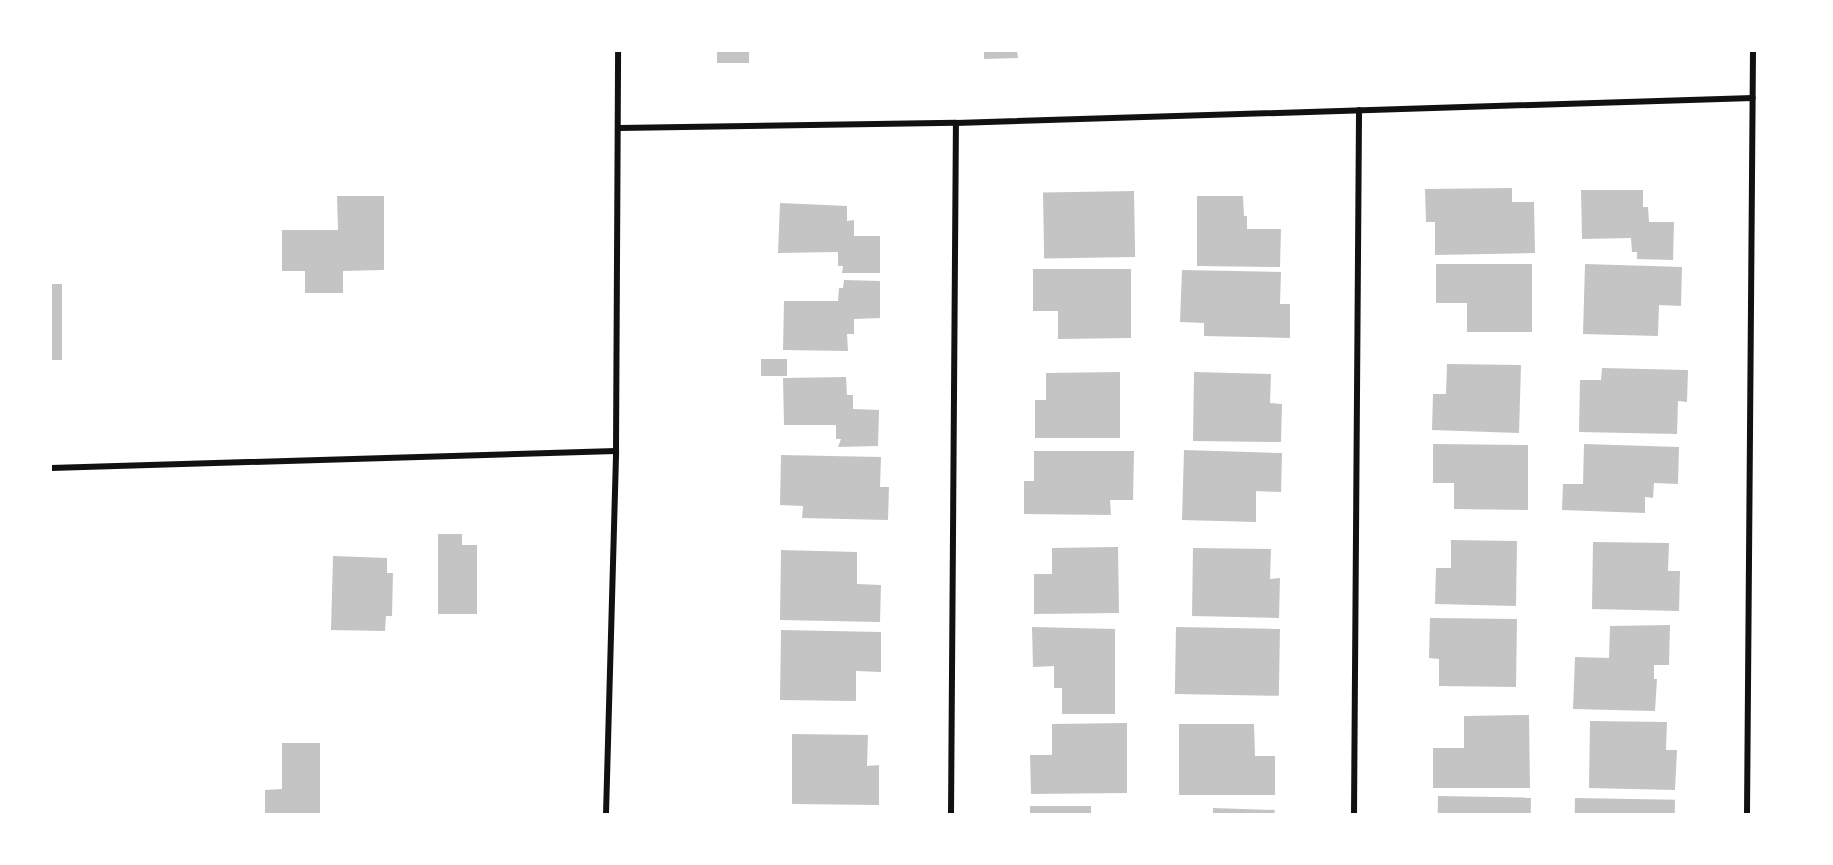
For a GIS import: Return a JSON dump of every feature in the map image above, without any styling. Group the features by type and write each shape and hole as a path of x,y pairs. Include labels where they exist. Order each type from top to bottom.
{"street":[{"path":"606,814 616,451 618,51"},
{"path":"1747,814 1754,51"},
{"path":"619,128 956,123 1753,98"},
{"path":"1354,814 1359,110"},
{"path":"951,814 956,123"},
{"path":"51,468 616,451"}],"building":[{"path":"717,51 749,51 749,63 717,63"},
{"path":"984,51 1017,51 1018,58 984,59"},
{"path":"1512,188 1512,202 1534,202 1535,253 1435,255 1435,222 1426,222 1425,189"},
{"path":"1581,190 1643,190 1643,207 1648,207 1649,222 1674,222 1673,260 1637,259 1637,252 1632,252 1631,238 1582,239"},
{"path":"1134,191 1135,257 1044,259 1043,193"},
{"path":"337,196 384,196 384,270 343,271 343,293 305,293 305,271 282,271 282,230 338,230"},
{"path":"1197,196 1243,196 1247,229 1281,229 1280,267 1197,266"},
{"path":"780,203 847,206 847,221 854,220 854,236 880,236 880,273 842,273 843,266 838,266 838,252 778,253"},
{"path":"1436,264 1532,264 1532,332 1467,332 1467,303 1436,303"},
{"path":"1585,264 1682,267 1681,306 1659,305 1658,336 1583,334"},
{"path":"1033,269 1131,269 1131,338 1058,339 1058,311 1033,311"},
{"path":"1182,270 1281,272 1280,304 1290,304 1290,338 1204,336 1204,323 1180,322"},
{"path":"844,280 880,281 880,318 854,319 854,334 847,334 848,351 783,350 784,301 838,301 839,288 843,288"},
{"path":"51,284 62,284 62,360 51,360"},
{"path":"761,359 787,359 787,376 761,376"},
{"path":"1447,364 1521,365 1519,433 1432,430 1433,394 1446,394"},
{"path":"1602,368 1688,370 1687,402 1678,401 1677,434 1579,432 1580,380 1601,380"},
{"path":"1120,372 1120,438 1035,438 1035,400 1046,400 1046,373"},
{"path":"1194,372 1271,374 1270,403 1282,404 1281,442 1193,441"},
{"path":"846,377 847,395 853,395 853,409 879,410 878,446 838,447 841,439 836,439 836,425 784,425 783,378"},
{"path":"1433,444 1528,445 1528,510 1454,509 1454,483 1433,483"},
{"path":"1584,444 1679,447 1678,484 1654,483 1653,498 1645,497 1645,513 1562,510 1563,484 1583,484"},
{"path":"1184,450 1282,453 1281,492 1256,491 1256,522 1182,520"},
{"path":"1034,451 1134,451 1133,500 1110,500 1111,515 1024,514 1024,481 1034,481"},
{"path":"781,455 881,457 880,487 889,487 888,520 802,518 803,506 780,505"},
{"path":"438,534 462,534 462,545 477,545 477,614 438,614"},
{"path":"1451,540 1517,541 1516,606 1435,604 1436,568 1451,568"},
{"path":"1593,542 1669,543 1668,571 1680,571 1679,611 1592,609"},
{"path":"1118,547 1119,613 1034,614 1034,574 1052,574 1052,548"},
{"path":"1193,548 1271,549 1270,579 1280,578 1279,618 1192,616"},
{"path":"781,550 857,552 857,584 881,585 880,622 780,620"},
{"path":"333,556 387,558 387,573 393,573 392,616 386,616 385,631 331,630"},
{"path":"1430,618 1517,619 1516,687 1439,686 1439,659 1429,658"},
{"path":"1670,625 1669,665 1654,665 1654,679 1657,679 1655,711 1573,709 1575,657 1609,658 1610,626"},
{"path":"1032,627 1115,629 1115,714 1062,714 1062,688 1054,688 1054,666 1033,667"},
{"path":"1176,627 1280,629 1279,696 1175,694"},
{"path":"781,630 881,632 881,672 856,671 856,701 780,700"},
{"path":"1529,715 1530,788 1433,788 1433,748 1464,748 1464,716"},
{"path":"1590,721 1667,722 1666,750 1677,750 1675,790 1589,788"},
{"path":"1127,723 1127,793 1031,794 1030,755 1052,755 1052,724"},
{"path":"1179,724 1254,724 1255,756 1275,756 1275,795 1179,795"},
{"path":"792,734 868,735 867,766 879,765 879,805 792,804"},
{"path":"282,743 320,743 320,814 265,814 265,790 282,789"},
{"path":"1438,796 1531,798 1531,814 1438,814"},
{"path":"1575,798 1675,800 1675,814 1575,814"},
{"path":"1030,806 1091,806 1091,814 1030,814"},
{"path":"1213,808 1275,810 1274,814 1213,814"}]}
